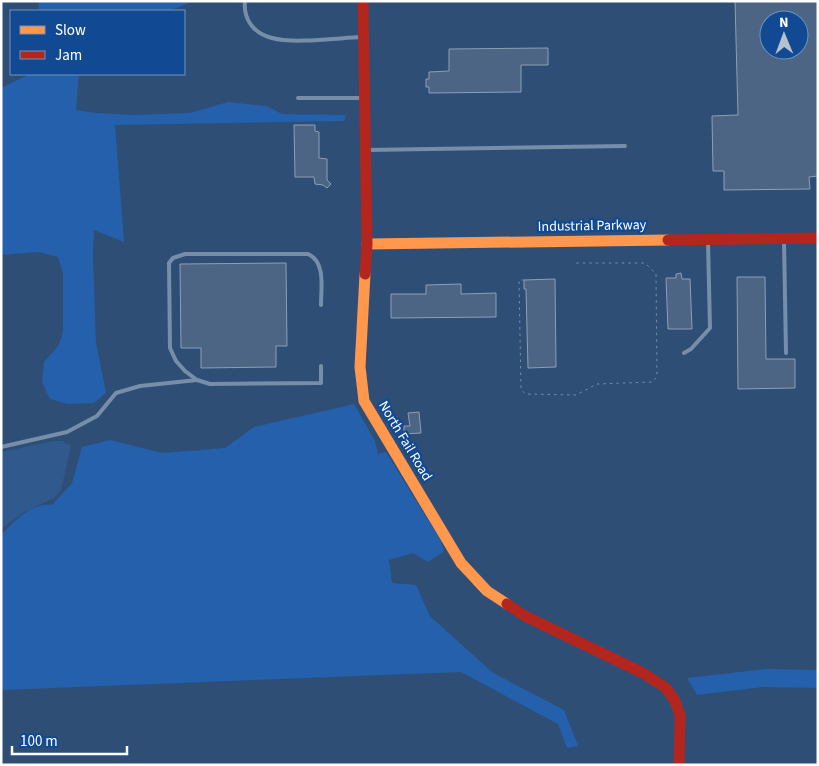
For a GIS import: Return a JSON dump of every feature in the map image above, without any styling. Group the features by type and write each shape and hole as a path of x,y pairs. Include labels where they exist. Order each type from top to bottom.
{"street":[{"name":"North Fail Road","path":"363,1 367,244 360,367 364,401 370,415 461,563 487,591 525,616 643,673 666,688 675,701 680,715 679,765"},
{"name":"Industrial Parkway","path":"367,244 818,238"}],"lane":[{"path":"245,1 244,11 248,22 259,32 271,38 289,40 363,37"},
{"path":"298,98 364,98"},
{"path":"365,150 625,146"},
{"path":"784,238 786,353"},
{"path":"684,353 692,349 710,328 708,240"},
{"path":"321,305 320,265 316,258 308,254 185,254 173,258 169,263 170,348 180,366 197,380 223,385 321,383 321,366"},
{"path":"1,447 67,432 97,416 116,393 140,386 197,380"}],"path":[{"path":"524,280 519,280 521,390 526,394 576,395 597,384 652,382 657,377 656,274 645,263 574,263"}],"shaded area":[{"path":"39,1 193,1 172,10 38,10"},
{"path":"28,75 79,75 76,110 96,113 133,115 190,113 228,102 266,106 282,114 346,115 344,121 115,125 124,242 94,230 93,256 96,343 106,393 94,403 68,404 50,399 42,382 44,362 58,346 63,333 63,273 58,257 38,252 1,255 1,88"},
{"path":"354,404 375,441 378,454 386,452 441,541 444,551 428,562 413,553 389,560 392,583 416,585 430,616 493,673 564,710 578,746 567,748 558,724 461,672 1,690 1,535 18,518 30,510 44,505 52,505 72,483 82,447 110,440 162,453 225,448 254,427"},
{"path":"62,441 71,446 61,490 54,498 24,512 1,529 1,452"},
{"path":"767,669 818,670 818,688 763,687 697,695 687,678"}],"building":[{"path":"735,1 818,1 818,176 809,177 810,189 724,190 724,171 713,171 712,116 738,115"},
{"path":"548,48 548,65 521,65 521,92 429,93 429,87 426,87 426,79 429,79 429,72 449,71 449,49"},
{"path":"294,125 315,125 315,131 319,132 319,158 327,159 327,180 331,184 327,188 323,185 315,184 314,177 295,177"},
{"path":"286,263 287,346 276,346 276,367 201,368 201,348 181,348 180,264"},
{"path":"681,273 682,279 690,279 692,329 668,329 666,278 676,278 676,274"},
{"path":"737,277 765,277 766,359 795,359 795,388 738,389"},
{"path":"555,279 556,367 528,368 526,289 524,289 524,280"},
{"path":"461,284 461,294 496,293 496,317 391,318 391,294 426,294 426,285"},
{"path":"419,412 421,433 404,434 404,426 410,426 408,413"}],"traffic: slow":[{"path":"367,244 668,240"},
{"path":"365,274 360,367 364,401 461,563 487,591 507,604"}],"traffic: jam":[{"path":"363,1 367,244 365,274"},
{"path":"668,240 818,238"},
{"path":"507,604 525,616 643,673 666,688 675,701 680,715 679,765"}]}
